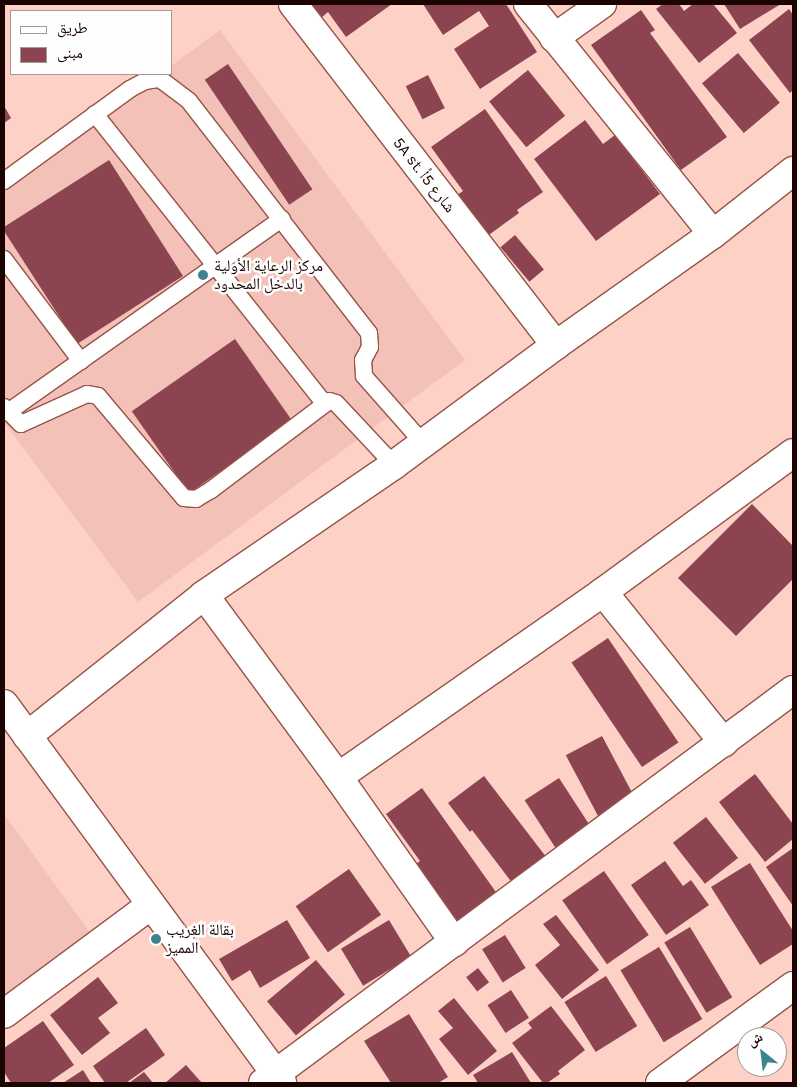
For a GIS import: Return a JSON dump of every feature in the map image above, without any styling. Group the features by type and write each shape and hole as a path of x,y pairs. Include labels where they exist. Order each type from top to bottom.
{"street":[{"name":"5A st. شارع 5أ","path":"293,4 556,346"},
{"path":"528,4 713,234"},
{"path":"554,38 602,4"},
{"path":"27,736 204,595 394,465 713,234 793,171"},
{"path":"338,777 602,592 793,453"},
{"path":"602,592 724,743"},
{"path":"204,595 338,777 454,942"},
{"path":"4,704 151,905 274,1080 454,942 793,690"},
{"path":"4,1014 151,905"},
{"path":"660,1083 793,986"}],"lane":[{"path":"4,181 138,85 146,81 160,79 189,101 370,333 370,347 363,360 364,376 423,443"},
{"path":"95,114 324,403"},
{"path":"282,219 217,267 81,361 6,409 21,424 87,394 98,396 184,498 196,499 211,490 324,403 336,403 394,465"},
{"path":"4,258 81,361"}],"shaded area":[{"name":"مركز الرعاية الأولية بالدخل المحدود","path":"220,30 465,360 138,602 4,422 4,191 160,75 172,75 172,65"},
{"path":"4,814 91,934 4,997"}],"building":[{"path":"310,4 392,4 346,37 328,12 321,18"},
{"path":"423,4 506,4 537,52 480,89 454,49 489,26 479,11 443,35"},
{"path":"663,4 679,4 684,11 693,4 713,4 737,33 699,63 656,9"},
{"path":"724,4 781,4 740,29"},
{"path":"789,9 793,15 793,90 790,93 749,40"},
{"path":"641,10 655,30 650,33 727,137 681,170 591,45"},
{"path":"738,53 780,103 744,133 702,83"},
{"path":"228,64 312,189 289,205 205,80"},
{"path":"528,70 565,116 526,147 489,101"},
{"path":"428,75 445,108 423,119 406,86"},
{"path":"4,106 11,118 4,123"},
{"path":"485,109 543,192 517,210 519,213 486,237 457,195 463,191 431,147"},
{"path":"585,120 603,144 615,135 660,194 596,241 534,159"},
{"path":"109,160 183,276 77,344 4,231 4,227"},
{"path":"515,235 544,269 529,282 500,247"},
{"path":"235,339 292,421 189,493 132,411"},
{"path":"752,504 793,546 793,579 736,636 678,578"},
{"path":"608,638 678,742 642,767 572,663"},
{"path":"602,736 634,797 598,816 566,755"},
{"path":"755,774 793,824 793,839 765,862 719,802"},
{"path":"484,776 550,862 516,888 472,830 470,832 448,803"},
{"path":"559,778 591,827 557,850 525,800"},
{"path":"422,788 498,895 458,923 416,864 420,861 386,814"},
{"path":"706,817 738,858 705,884 673,843"},
{"path":"793,848 793,906 766,867"},
{"path":"665,861 683,886 691,880 709,905 666,935 631,885"},
{"path":"750,863 793,931 793,944 760,965 711,887"},
{"path":"349,869 381,915 328,952 296,906"},
{"path":"604,871 649,935 607,964 562,900"},
{"path":"556,915 599,970 562,999 535,965 560,945 543,924"},
{"path":"287,920 310,958 260,988 250,970 232,981 219,959"},
{"path":"389,920 411,957 363,986 341,949"},
{"path":"690,927 732,997 707,1013 664,942"},
{"path":"505,935 526,968 503,982 482,949"},
{"path":"659,947 702,1019 664,1042 620,970"},
{"path":"316,960 345,994 296,1036 267,1001"},
{"path":"478,968 489,982 477,991 466,977"},
{"path":"606,976 637,1026 596,1052 564,1002"},
{"path":"98,977 118,1003 98,1018 110,1033 82,1055 50,1015"},
{"path":"511,990 529,1018 505,1033 488,1005"},
{"path":"454,998 497,1051 468,1075 439,1039 453,1028 438,1011"},
{"path":"551,1006 585,1050 558,1071 560,1074 547,1083 543,1083 512,1043 532,1028 528,1023"},
{"path":"409,1014 448,1077 438,1083 391,1083 364,1041"},
{"path":"43,1021 74,1065 48,1083 11,1083 4,1072 4,1048"},
{"path":"146,1028 165,1055 126,1083 105,1083 93,1066"},
{"path":"512,1052 531,1083 478,1083 473,1075"},
{"path":"186,1065 202,1083 165,1083"},
{"path":"83,1070 91,1083 63,1083"},
{"path":"144,1072 153,1083 129,1083"}],"place":[{"name":"مركز الرعاية الأولية بالدخل المحدود","path":"203,275"},
{"name":"بقالة الغريب المميز","path":"156,939"}]}
